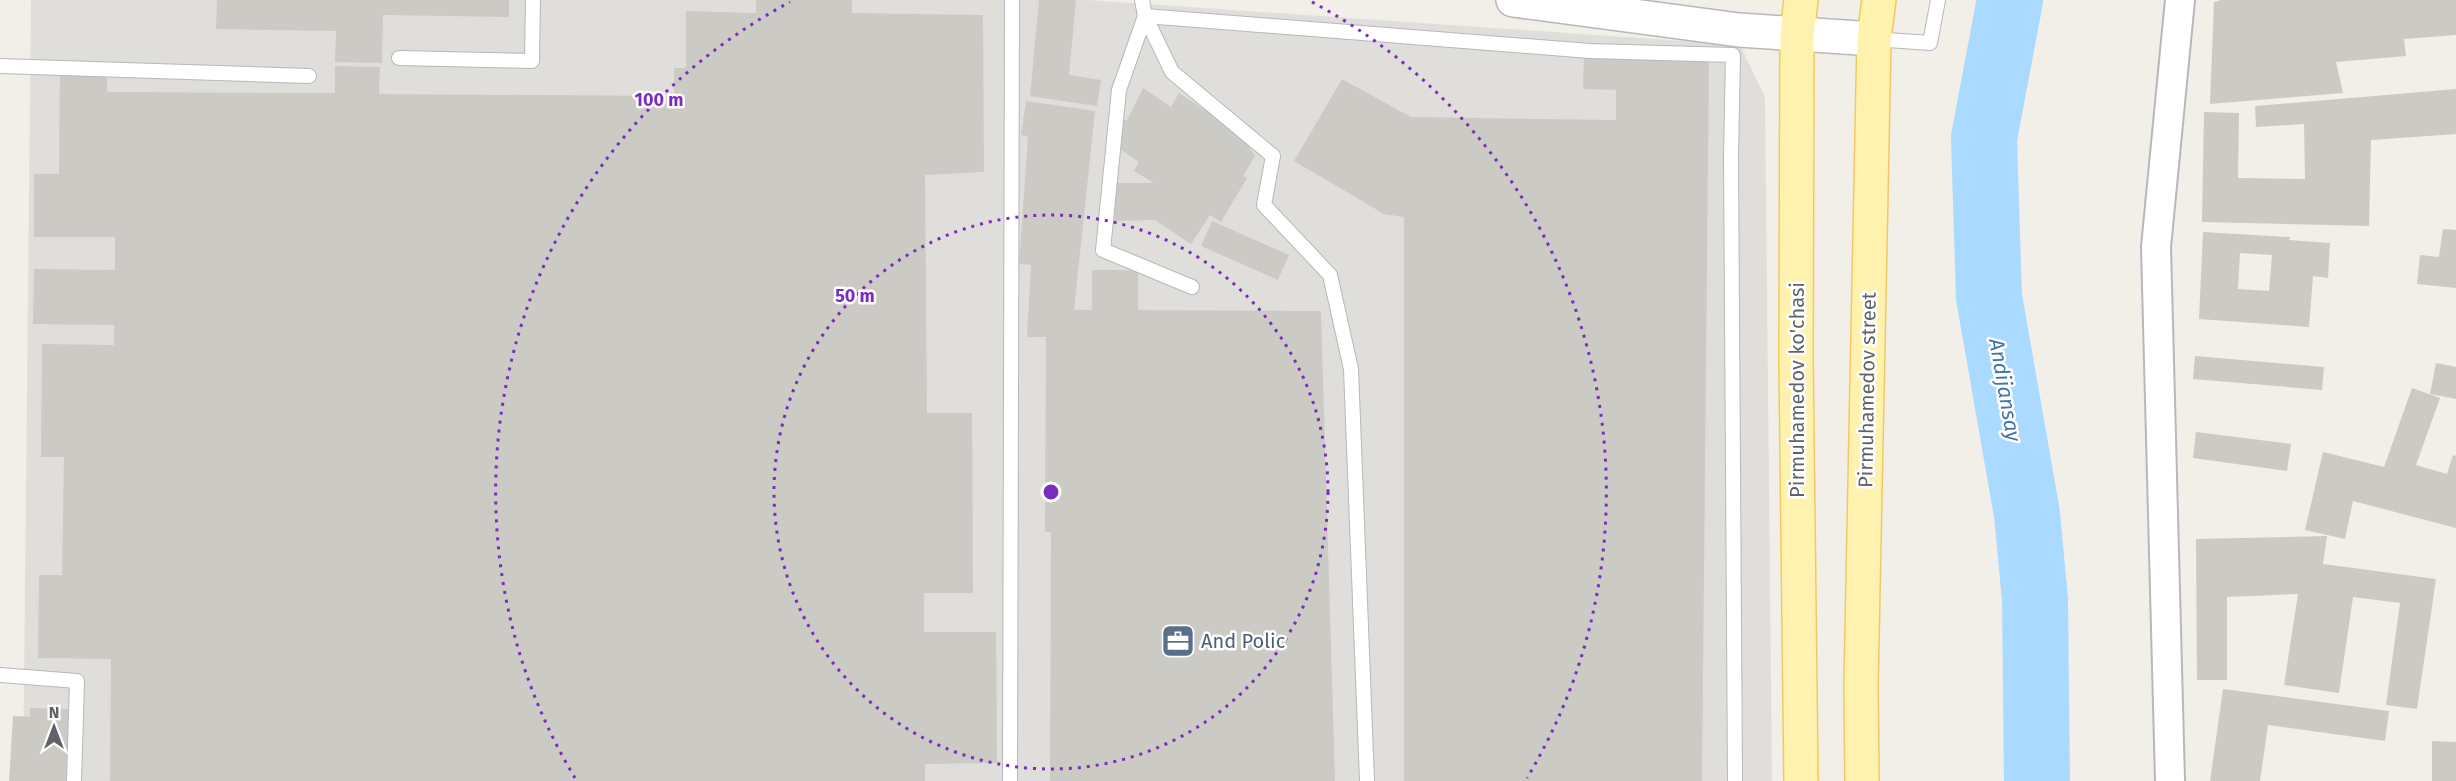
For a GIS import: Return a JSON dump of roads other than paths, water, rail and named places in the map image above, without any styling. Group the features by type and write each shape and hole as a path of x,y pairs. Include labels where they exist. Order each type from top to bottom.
{"main road":[{"name":"Pirmuhamedov ko'chasi","path":"1801,781 1796,371 1797,35 1802,0"},
{"name":"Pirmuhamedov street","path":"1863,781 1861,686 1874,39 1879,0"}],"street":[{"path":"1513,0 1739,30 1874,39"},
{"path":"2170,781 2156,247 2180,0"}],"lane":[{"path":"399,58 532,61 533,0"},
{"path":"1010,781 1012,0"},
{"path":"1142,0 1145,16 1172,72 1273,156 1264,205 1330,275 1351,369 1367,781"},
{"path":"1874,39 1930,43 1938,0"},
{"path":"1145,16 1119,90 1103,250 1192,287"},
{"path":"1145,16 1590,51 1733,55 1731,169 1735,781"},
{"path":"0,66 309,75"},
{"path":"0,675 77,681 75,781"}],"waterway":[{"name":"Andijansay","path":"2010,0 1984,138 1989,297 2027,514 2035,600 2037,781"}],"place":[{"name":"And Polic","path":"1178,641"}]}
